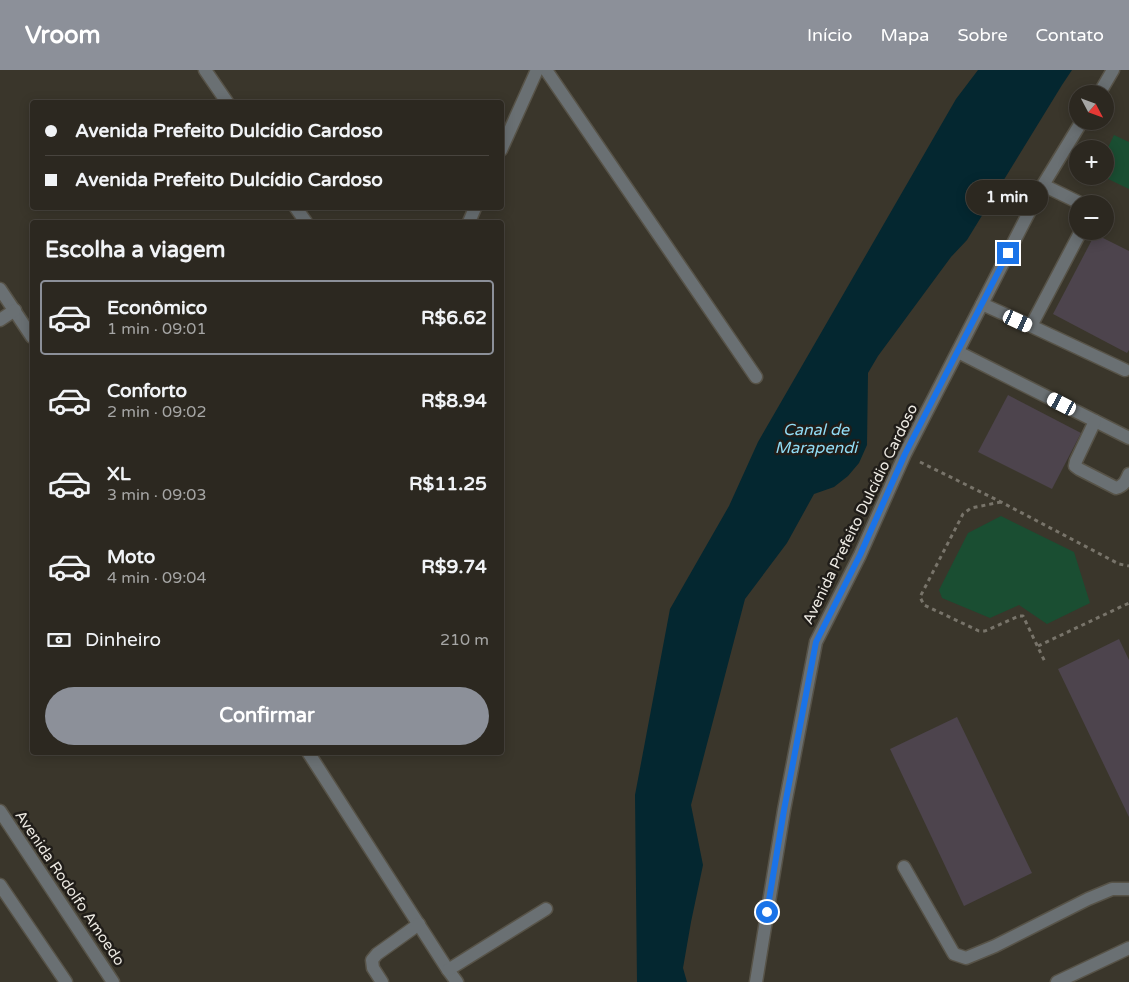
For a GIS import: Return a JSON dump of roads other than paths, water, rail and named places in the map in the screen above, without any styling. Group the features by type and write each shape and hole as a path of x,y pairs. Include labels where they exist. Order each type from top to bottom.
{"street":[{"path":"205,70 225,100"},
{"path":"504,143 537,70"},
{"path":"546,70 756,377"},
{"path":"1105,85 1114,70"},
{"name":"Avenida Prefeito Dulcídio Cardoso","path":"756,982 784,810 816,642 860,555 905,454 1043,185 1077,130"},
{"path":"1043,185 1069,198"},
{"path":"1031,326 1076,240"},
{"path":"0,289 30,334"},
{"path":"982,304 1125,370"},
{"path":"0,320 15,310"},
{"path":"958,352 1129,438"},
{"path":"1095,421 1075,466 1116,488 1124,484 1129,474"},
{"path":"310,755 457,982"},
{"name":"Avenida Rodolfo Amoedo","path":"0,811 113,982"},
{"path":"904,866 954,954 966,958 995,946 1088,898 1112,889 1129,889"},
{"path":"0,885 66,982"},
{"path":"448,970 546,909"},
{"path":"382,982 372,960 377,954 419,924"},
{"path":"1057,982 1129,948"}],"water":[{"name":"Canal de Marapendi","path":"978,70 1072,70 967,240 951,257 878,356 868,373 867,445 859,463 848,476 834,487 814,494 787,543 745,599 691,805 703,865 683,968 687,982 637,982 635,795 670,609 729,506 758,442 956,99"}]}
